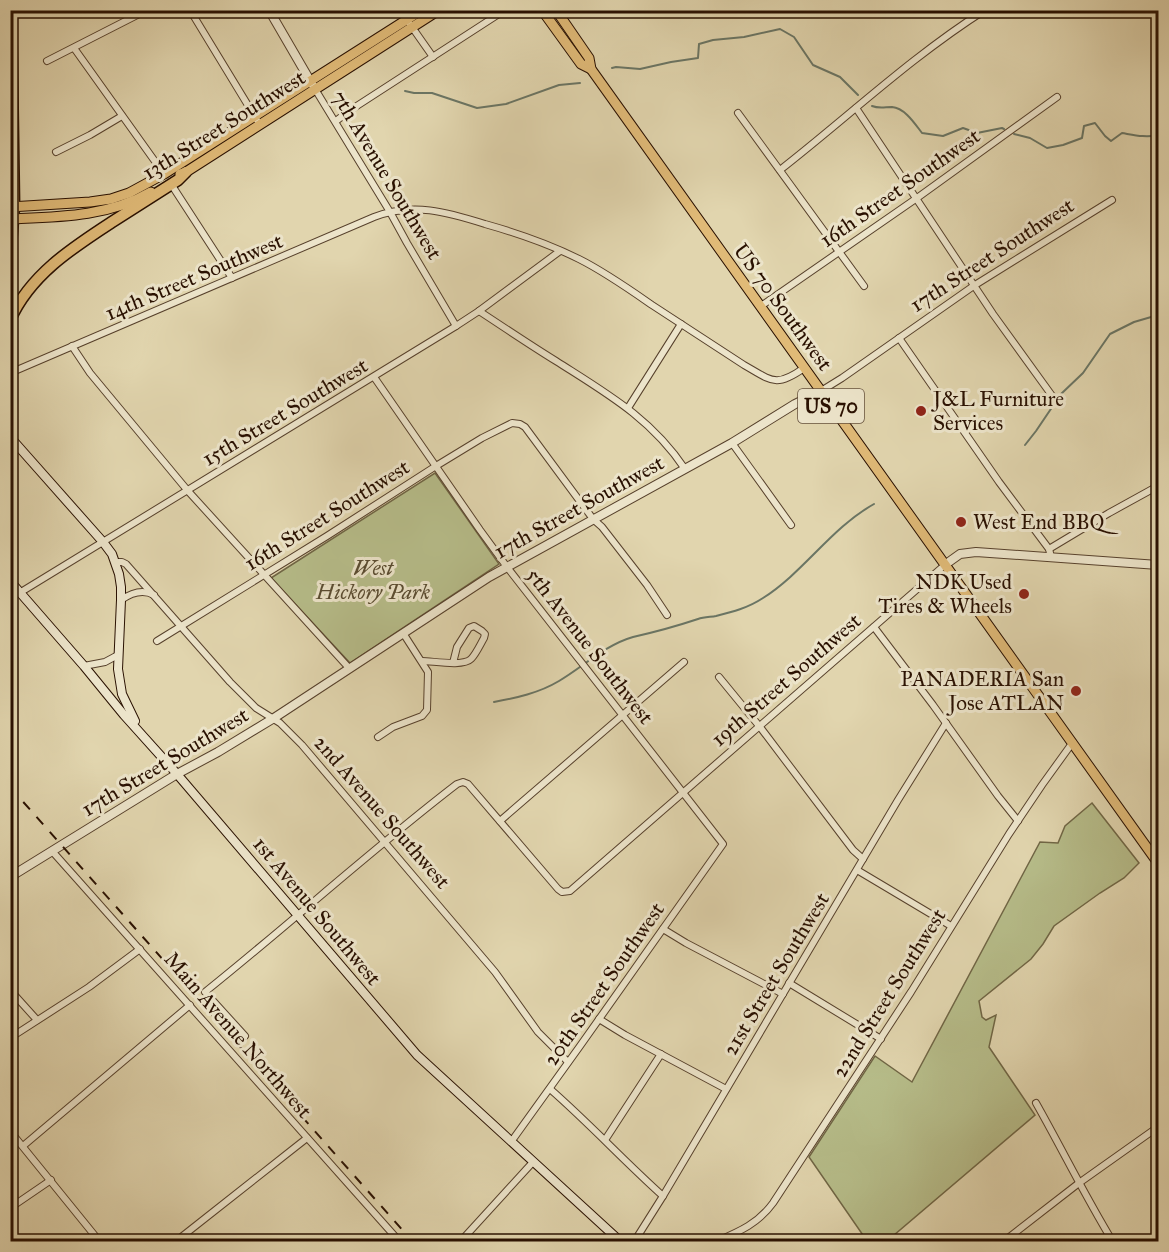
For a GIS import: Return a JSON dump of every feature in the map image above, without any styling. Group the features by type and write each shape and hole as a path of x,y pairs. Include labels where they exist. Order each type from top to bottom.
{"highway":[{"path":"10,256 12,219 11,10"},
{"path":"10,320 28,291 55,262 186,172"}],"main road":[{"name":"13th Street Southwest","path":"410,24 422,10"},
{"name":"13th Street Southwest","path":"12,219 88,213 119,207 139,198 186,172 257,121 410,24 439,10"},
{"name":"US 70 Southwest","path":"542,10 581,64 591,69"},
{"name":"US 70 Southwest","path":"556,10 589,58 591,69 1073,742"},
{"name":"13th Street Southwest","path":"12,207 90,202 129,193 257,121"},
{"name":"2nd Avenue Southwest","path":"10,437 103,542 115,562 121,587 118,669 122,694 132,717 149,741"},
{"name":"1st Avenue Southwest","path":"10,581 417,1055 621,1242"},
{"name":"US 70","path":"1073,742 1158,863"}],"street":[{"path":"47,61 147,10"},
{"path":"190,10 257,121"},
{"name":"7th Avenue Southwest","path":"269,10 456,326"},
{"path":"400,10 434,57"},
{"path":"336,121 505,10"},
{"path":"780,170 885,82 985,10"},
{"path":"74,48 164,174"},
{"name":"16th Street Southwest","path":"761,306 1057,97"},
{"path":"856,108 993,314 1053,397"},
{"path":"738,113 864,286"},
{"path":"56,152 122,116"},
{"path":"171,184 232,278"},
{"name":"17th Street Southwest","path":"10,877 177,774 274,718 507,567 732,443 795,404 821,391 975,285 1112,200"},
{"name":"14th Street Southwest","path":"10,373 390,212 412,209 452,214 525,237 579,259 767,379 786,380 804,368"},
{"name":"15th Street Southwest","path":"21,592 456,326 560,251"},
{"path":"479,311 628,408 662,440 685,469"},
{"path":"628,408 681,324"},
{"path":"898,338 1050,553 1109,513 1158,486"},
{"path":"72,346 90,374 188,491 349,668"},
{"name":"5th Avenue Southwest","path":"374,377 507,567 723,844"},
{"name":"16th Street Southwest","path":"157,641 436,466 507,425 516,423 525,427 593,519"},
{"path":"732,443 791,525"},
{"path":"593,519 602,526 667,615"},
{"name":"19th Street Southwest","path":"500,821 558,890 570,891 960,554 976,552 1050,553 1158,565"},
{"name":"2nd Avenue Southwest","path":"115,562 126,564 206,656 256,708 274,718 302,745 495,972 538,1032 568,1062"},
{"path":"121,600 141,592 157,597"},
{"path":"422,661 453,663 463,663 471,659 484,638 483,631 474,626 469,628 457,647 453,663"},
{"path":"874,627 1018,821"},
{"path":"378,737 393,727 418,719 427,710 428,672 403,633"},
{"path":"84,666 105,662 118,655"},
{"path":"245,1036 206,992 457,784 463,782 468,784 500,821 684,662"},
{"path":"719,677 853,850 863,859"},
{"name":"21st Street Southwest","path":"634,1242 946,723"},
{"name":"22nd Street Southwest","path":"716,1242 754,1223 770,1207 881,1039 1018,821 1073,742"},
{"name":"20th Street Southwest","path":"511,1142 723,844"},
{"name":"Main Avenue Northwest","path":"52,851 400,1242"},
{"path":"857,870 951,926"},
{"path":"663,929 783,994"},
{"path":"10,1038 140,949"},
{"path":"789,983 881,1039"},
{"path":"10,990 37,1020"},
{"path":"23,1146 190,1005"},
{"path":"599,1019 726,1089"},
{"path":"605,1140 661,1054"},
{"path":"550,1089 663,1196"},
{"path":"1036,1103 1113,1242"},
{"path":"1003,1242 1079,1183 1158,1127"},
{"path":"10,1131 100,1242"},
{"path":"175,1242 307,1138"},
{"path":"460,1242 533,1162"},
{"path":"10,1208 51,1180"}],"green space":[{"name":"West Hickory Park","path":"435,473 499,564 350,663 271,578"},
{"path":"1092,803 1139,863 1124,878 1054,926 1031,959 979,1001 982,1017 986,1020 996,1015 989,1047 1035,1115 887,1241 867,1241 809,1157 875,1056 912,1082 1040,842 1058,843 1065,826"}],"waterway":[{"path":"612,68 640,69 698,58 699,44 780,29 794,37 813,65 840,77 858,95"},
{"path":"405,91 432,93 477,108 506,104 559,85 580,83"},
{"path":"872,106 901,110 922,133 943,136 963,128 977,133 1004,129"},
{"path":"1014,134 1030,138 1047,148 1082,138 1084,126 1095,123 1111,141 1122,133 1158,135"},
{"path":"1025,445 1061,394 1083,373 1110,334 1134,322 1158,315"},
{"path":"494,702 544,689 604,651 633,637 746,607 792,576 844,525 874,504"}],"railway":[{"path":"10,787 413,1242"}],"place":[{"name":"J&L Furniture Services","path":"921,411"},
{"name":"West End BBQ","path":"961,522"},
{"name":"NDK Used Tires & Wheels","path":"1024,594"},
{"name":"PANADERIA San Jose ATLAN","path":"1076,691"}]}
